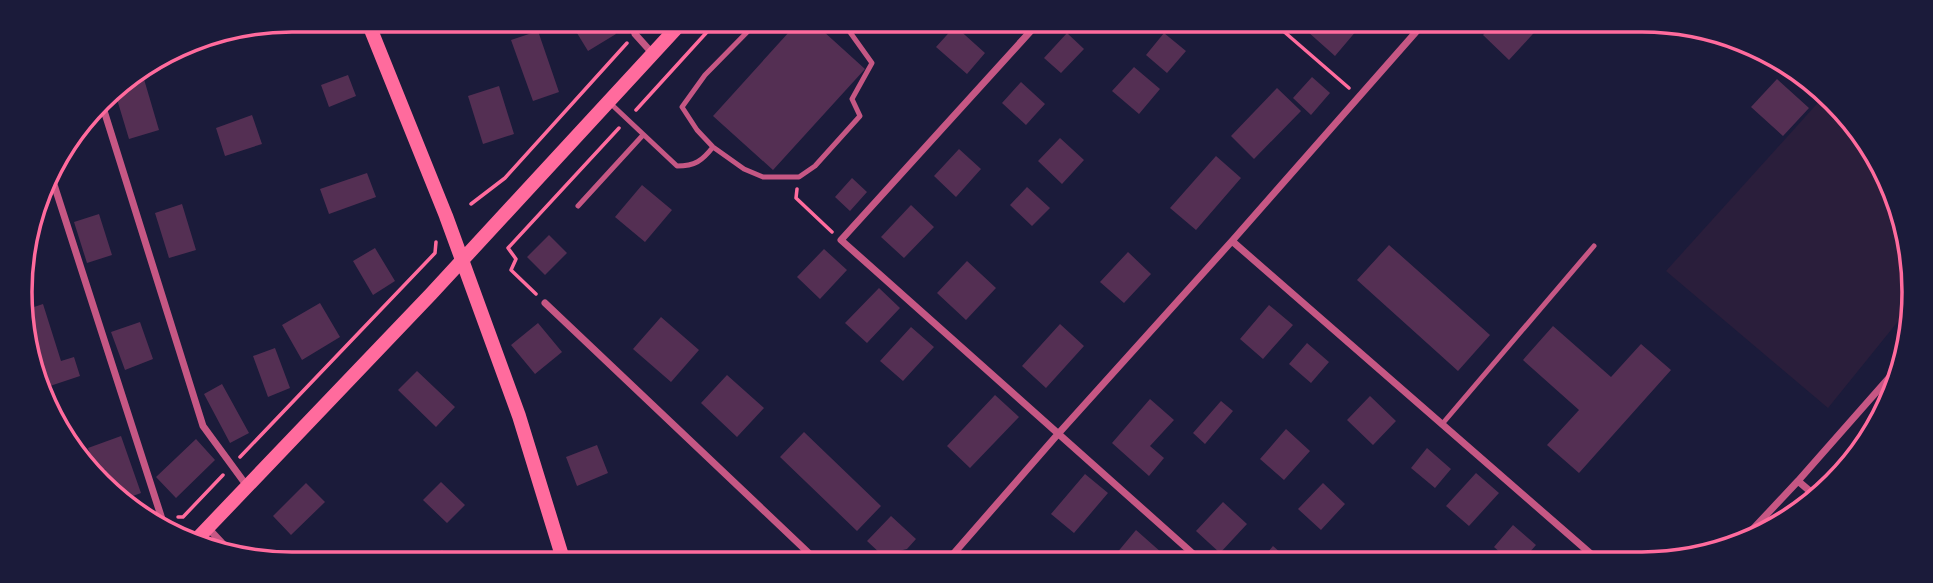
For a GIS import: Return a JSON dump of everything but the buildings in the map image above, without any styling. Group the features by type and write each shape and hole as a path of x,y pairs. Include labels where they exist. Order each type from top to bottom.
{"main road":[{"path":"372,32 446,216 519,416 561,552"},
{"path":"200,535 461,261 673,32"}],"street":[{"path":"1030,32 841,240 1190,552"},
{"path":"955,552 1415,32"},
{"path":"635,34 653,54"},
{"path":"105,111 203,426 247,486"},
{"path":"54,185 161,517"},
{"path":"1232,241 1589,552"},
{"path":"545,303 808,552"},
{"path":"1757,524 1885,382"},
{"path":"1798,481 1809,490"},
{"path":"208,527 222,542"}],"lane":[{"path":"747,32 705,75 682,107 697,130 713,147 744,170 763,177 799,177 815,166 860,116 852,99 872,63 850,32"},
{"path":"609,102 677,166 692,166 702,161 713,147"},
{"path":"578,206 643,135"},
{"path":"1443,423 1594,246"}],"path":[{"path":"545,303 511,270 516,259 508,248 707,32"},
{"path":"1283,32 1358,97"},
{"path":"471,204 505,178 635,34"},
{"path":"799,177 796,198 841,240"},
{"path":"165,519 183,517 232,466 435,253 436,236"}],"shaded area":[{"path":"1819,102 1858,147 1888,208 1897,241 1901,274 1900,319 1828,408 1666,271"}]}
